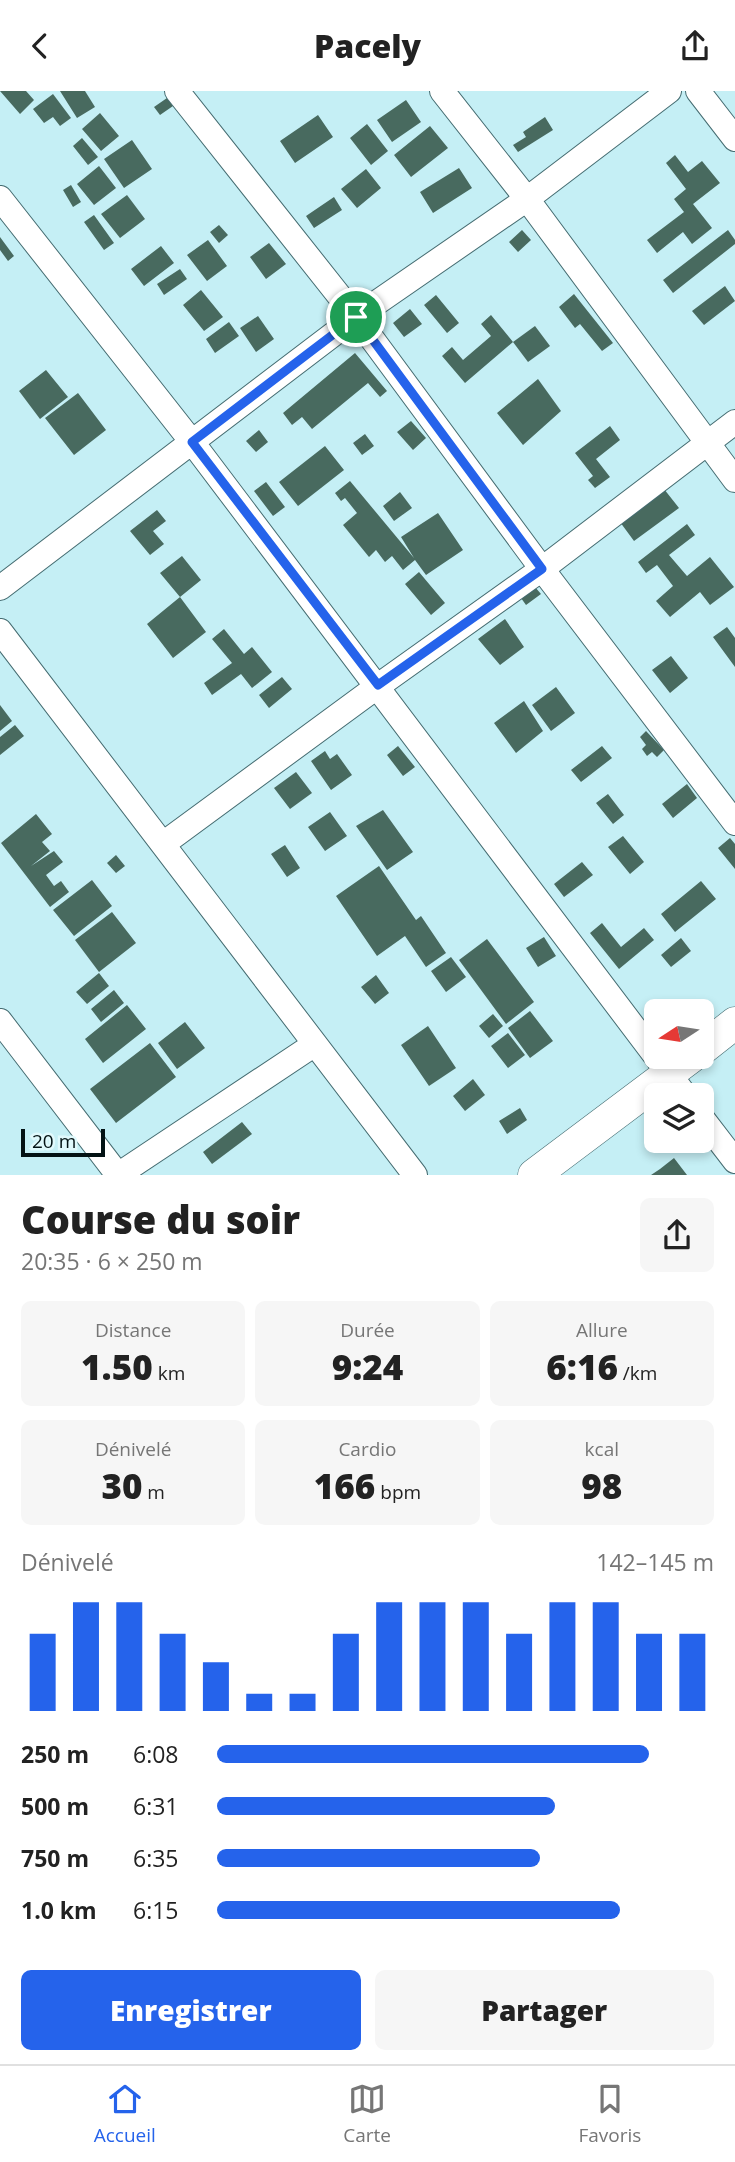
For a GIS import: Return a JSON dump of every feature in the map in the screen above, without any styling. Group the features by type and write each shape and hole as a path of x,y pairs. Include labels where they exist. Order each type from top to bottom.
{"street":[{"path":"177,91 356,317 542,569 735,823"},
{"path":"442,91 527,199 735,480"},
{"path":"0,588 356,317 527,199 669,91"},
{"path":"698,91 735,139"},
{"path":"0,198 682,1076 534,1175"},
{"path":"163,844 378,685 542,569 735,422"},
{"path":"0,631 415,1175"},
{"path":"0,1021 118,1175 315,1044"},
{"path":"714,1040 735,1023"},
{"path":"714,1134 735,1161"}],"building":[{"path":"0,91 26,91 34,100 20,114"},
{"path":"60,91 85,91 95,107 77,118"},
{"path":"53,94 71,118 60,126 53,117 44,123 33,109"},
{"path":"167,98 173,106 160,115 154,107"},
{"path":"406,100 421,122 392,142 377,120"},
{"path":"100,113 119,136 101,151 82,129"},
{"path":"318,115 333,137 295,163 280,141"},
{"path":"545,117 553,130 518,152 513,145 526,137 523,132"},
{"path":"367,124 388,151 371,165 350,138"},
{"path":"430,126 448,148 411,177 394,155"},
{"path":"82,138 98,157 88,165 73,146"},
{"path":"132,140 152,169 124,188 104,159"},
{"path":"675,155 688,172 702,161 720,183 693,204 712,228 692,244 683,232 657,253 647,240 684,212 674,199 686,189 666,163"},
{"path":"99,166 116,188 94,205 77,184"},
{"path":"459,168 472,188 433,213 420,192"},
{"path":"366,169 381,188 357,208 341,189"},
{"path":"71,185 81,202 73,207 63,190"},
{"path":"127,195 145,219 120,238 101,214"},
{"path":"334,197 342,210 314,228 306,216"},
{"path":"94,215 114,243 104,250 84,222"},
{"path":"219,225 228,235 219,243 210,232"},
{"path":"522,230 531,240 518,252 509,242"},
{"path":"728,230 735,244 673,293 663,280"},
{"path":"0,237 14,256 8,261 0,250"},
{"path":"208,240 227,266 207,281 187,255"},
{"path":"269,243 286,264 266,279 250,257"},
{"path":"161,246 174,263 144,286 131,269"},
{"path":"180,269 187,279 164,295 157,284"},
{"path":"725,286 735,301 704,325 692,311"},
{"path":"201,290 223,317 204,331 183,305"},
{"path":"574,294 613,343 602,351 580,324 575,328 559,307"},
{"path":"436,295 459,323 447,333 424,305"},
{"path":"410,309 422,324 404,337 393,323"},
{"path":"491,315 513,342 465,383 442,356 452,347 463,360 491,336 481,324"},
{"path":"258,316 274,339 256,352 240,328"},
{"path":"229,322 239,336 215,353 206,339"},
{"path":"535,326 550,346 528,362 513,342"},
{"path":"355,353 387,391 380,397 368,383 312,429 302,417 292,425 283,413"},
{"path":"46,370 68,397 40,419 19,391"},
{"path":"538,379 561,411 523,445 497,413"},
{"path":"78,393 106,430 74,455 45,418"},
{"path":"411,421 426,438 413,450 397,432"},
{"path":"610,426 620,440 596,459 610,477 595,488 588,480 593,476 575,453"},
{"path":"259,430 268,442 256,452 246,441"},
{"path":"365,434 374,446 362,455 353,443"},
{"path":"325,446 344,470 298,506 279,482"},
{"path":"350,481 414,558 401,537 438,513 463,550 426,575 415,560 403,570 392,556 385,562 376,550 369,557 343,525 357,513 345,498 341,501 335,493"},
{"path":"266,482 285,507 273,516 254,491"},
{"path":"664,489 679,508 634,541 620,522"},
{"path":"400,492 412,508 394,521 383,506"},
{"path":"157,510 166,521 153,531 164,544 150,555 130,531"},
{"path":"687,524 695,535 669,555 687,576 710,557 734,587 710,605 700,592 670,617 656,601 673,586 657,565 646,573 638,562"},
{"path":"182,556 201,580 180,597 160,573"},
{"path":"419,572 445,603 431,615 405,584"},
{"path":"535,587 541,594 526,605 521,598"},
{"path":"180,597 206,632 173,658 147,624"},
{"path":"505,619 524,647 500,665 478,639"},
{"path":"727,627 735,638 735,667 713,637"},
{"path":"224,629 244,654 252,647 272,672 252,688 241,674 212,695 204,683 232,663 212,639"},
{"path":"671,656 688,678 670,693 652,670"},
{"path":"282,677 292,689 269,708 259,695"},
{"path":"556,687 575,713 551,731 532,705"},
{"path":"524,701 543,731 516,753 494,723"},
{"path":"0,705 12,721 0,731"},
{"path":"15,725 24,736 0,755 0,737"},
{"path":"646,731 664,750 657,757 652,752 647,756 642,749 646,745 640,737"},
{"path":"398,746 415,767 403,776 387,755"},
{"path":"602,746 612,758 581,782 571,770"},
{"path":"325,751 330,759 337,754 352,775 331,790 311,761"},
{"path":"296,772 312,793 290,809 274,788"},
{"path":"687,784 697,798 673,818 662,804"},
{"path":"608,794 624,815 613,824 596,803"},
{"path":"383,810 413,852 387,870 356,826"},
{"path":"330,812 347,836 325,851 308,827"},
{"path":"36,814 52,834 42,842 50,851 31,866 54,851 63,862 46,875 54,886 61,881 69,892 50,907 1,843"},
{"path":"623,836 644,862 630,874 608,847"},
{"path":"730,838 735,844 735,869 718,848"},
{"path":"285,845 300,868 287,877 271,854"},
{"path":"116,855 125,866 116,873 107,863"},
{"path":"582,862 593,875 564,897 554,884"},
{"path":"379,866 416,920 421,916 446,953 426,967 405,936 377,956 336,896"},
{"path":"92,880 112,906 74,936 53,910"},
{"path":"701,881 716,899 675,932 661,914"},
{"path":"112,912 136,943 99,972 75,940"},
{"path":"602,923 621,947 644,928 654,940 619,969 590,933"},
{"path":"544,937 556,956 538,967 526,948"},
{"path":"681,938 691,951 671,967 661,955"},
{"path":"487,939 534,1002 506,1024 459,960"},
{"path":"451,957 466,977 446,992 431,971"},
{"path":"99,973 109,986 87,1004 76,992"},
{"path":"376,975 389,993 375,1004 361,987"},
{"path":"114,990 124,1003 101,1022 91,1009"},
{"path":"127,1005 146,1029 103,1063 85,1039"},
{"path":"530,1011 553,1041 530,1058 508,1028"},
{"path":"493,1014 503,1026 489,1038 479,1026"},
{"path":"185,1022 205,1048 177,1069 158,1043"},
{"path":"428,1026 456,1068 429,1086 401,1045"},
{"path":"508,1033 525,1055 508,1068 491,1046"},
{"path":"150,1043 176,1077 116,1123 90,1089"},
{"path":"473,1079 485,1095 465,1111 453,1096"},
{"path":"520,1108 527,1120 507,1134 499,1121"},
{"path":"242,1122 252,1134 212,1164 203,1152"},
{"path":"674,1158 687,1175 651,1175 660,1169"}],"route":[{"path":"356,317 542,569 378,685 192,442 356,317"}]}
